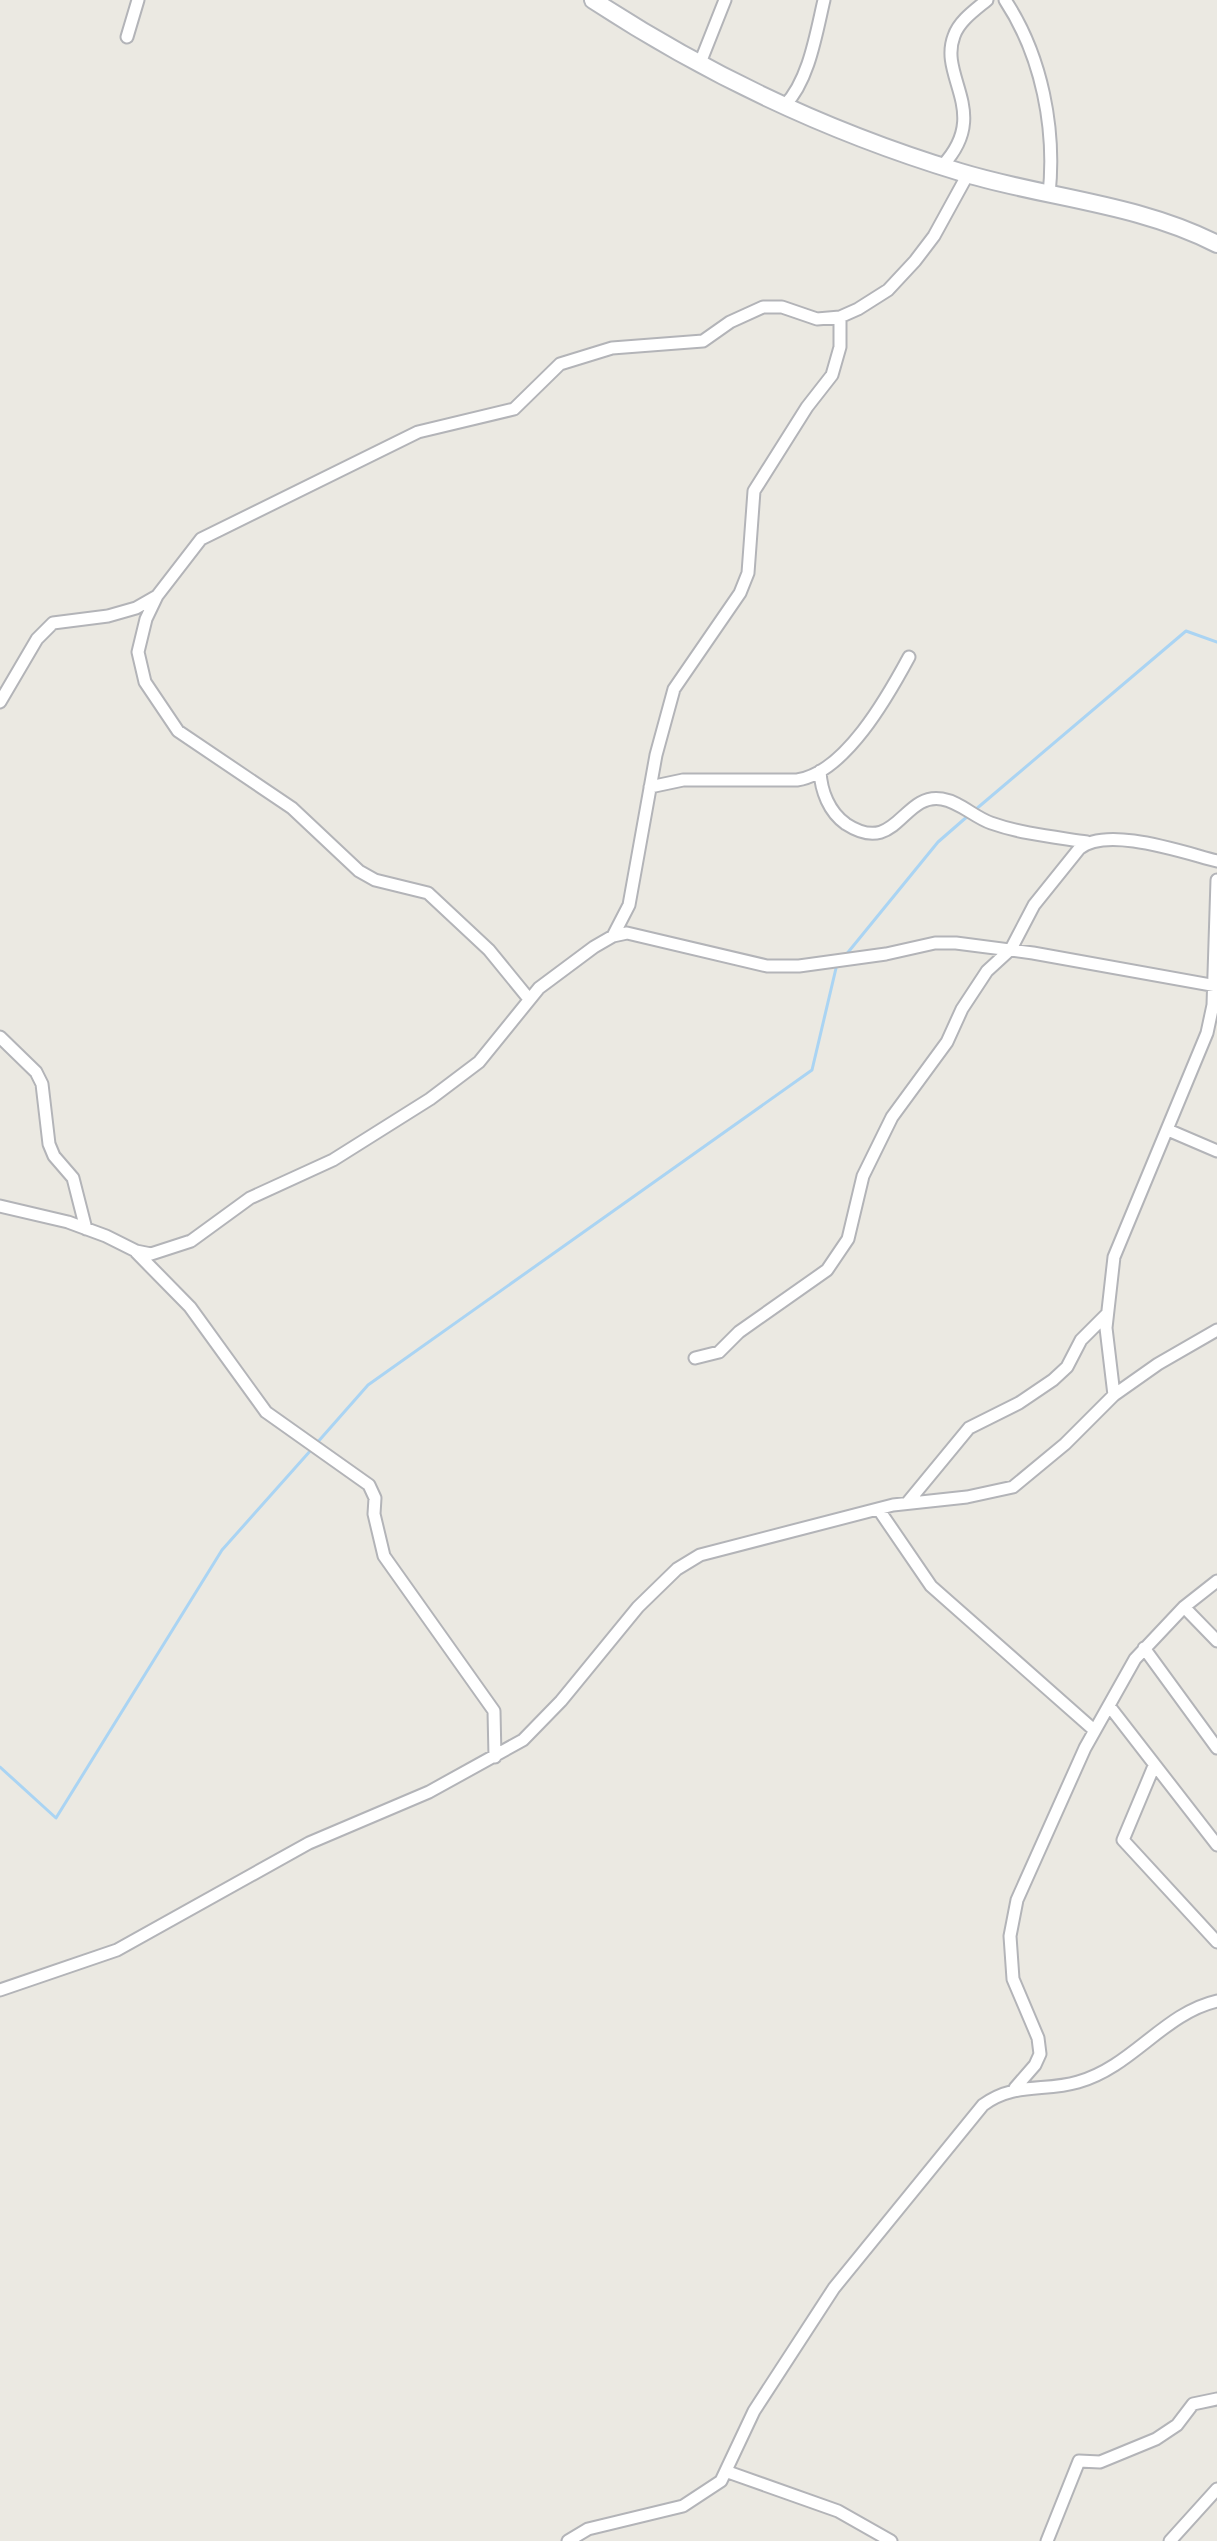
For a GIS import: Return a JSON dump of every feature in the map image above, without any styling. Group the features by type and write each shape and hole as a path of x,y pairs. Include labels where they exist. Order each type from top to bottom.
{"street":[{"path":"127,37 138,0"},
{"path":"593,0 700,63 855,137 968,174 1134,212 1217,244"},
{"path":"700,63 725,0"},
{"path":"785,105 795,95 804,72 824,0"},
{"path":"942,166 952,155 964,122 952,40 959,26 987,0"},
{"path":"1005,0 1022,29 1047,112 1053,159 1049,195"},
{"path":"529,999 489,950 428,893 375,880 359,871 292,808 178,731 145,682 138,652 146,619 157,596 201,539 418,432 514,409 550,371 577,357 612,348 703,341 730,322 763,307 782,307 817,319 840,317 875,299 900,279 934,236 968,174"},
{"path":"613,936 629,905 650,787 677,681 716,632 748,573 754,491 807,407 832,375 840,347 840,317"},
{"path":"0,702 37,639 53,623 108,616 136,608 157,596"},
{"path":"650,787 683,780 797,780 820,771 874,718 909,657"},
{"path":"820,771 830,808 841,821 864,835 878,834 926,802 939,799 1009,829 1087,842 1121,840 1217,861"},
{"path":"695,1358 719,1352 748,1325 827,1270 848,1239 863,1176 892,1117 947,1042 962,1009 987,971 1011,949 1034,905 1087,842"},
{"path":"1114,1395 1106,1315 1114,1257 1207,1033 1215,986 1217,880"},
{"path":"0,1206 86,1229 136,1251 151,1254 191,1241 250,1198 333,1160 430,1099 479,1062 529,999 557,974 613,936 627,933 767,966 799,966 863,958 935,943 1011,949 1215,986"},
{"path":"0,1037 36,1072 42,1084 49,1144 54,1156 73,1178 86,1229"},
{"path":"1168,1130 1217,1151"},
{"path":"136,1251 190,1307 266,1412 369,1485 375,1498 374,1514 384,1556 494,1711 495,1757"},
{"path":"908,1502 969,1428 1019,1403 1053,1380 1067,1367 1081,1340 1106,1315"},
{"path":"0,1990 117,1950 309,1843 429,1792 523,1740 638,1607 677,1569 700,1555 908,1502 967,1497 1013,1487 1065,1444 1114,1395 1158,1364 1217,1330"},
{"path":"879,1510 931,1586 1094,1730"},
{"path":"1014,2089 1035,2065 1040,2054 1038,2038 1013,1979 1010,1936 1017,1900 1094,1730 1144,1648 1184,1607 1217,1581"},
{"path":"1184,1607 1217,1641"},
{"path":"1144,1648 1217,1748"},
{"path":"1110,1707 1217,1845"},
{"path":"1154,1766 1123,1840 1217,1942"},
{"path":"570,2540 588,2529 683,2506 713,2489 728,2472 754,2411 834,2288 983,2105 999,2093 1014,2089 1077,2083 1132,2056 1171,2023 1201,2005 1217,2001"},
{"path":"1049,2540 1079,2461 1100,2462 1156,2439 1177,2425 1193,2404 1217,2399"},
{"path":"728,2472 838,2511 891,2541"},
{"path":"1170,2541 1217,2489"}],"waterway":[{"path":"975,810 1186,631 1217,642"},
{"path":"845,956 938,842 969,815"},
{"path":"316,1444 368,1385 812,1070 837,964"},
{"path":"0,1767 56,1818 222,1550 311,1450"}]}
